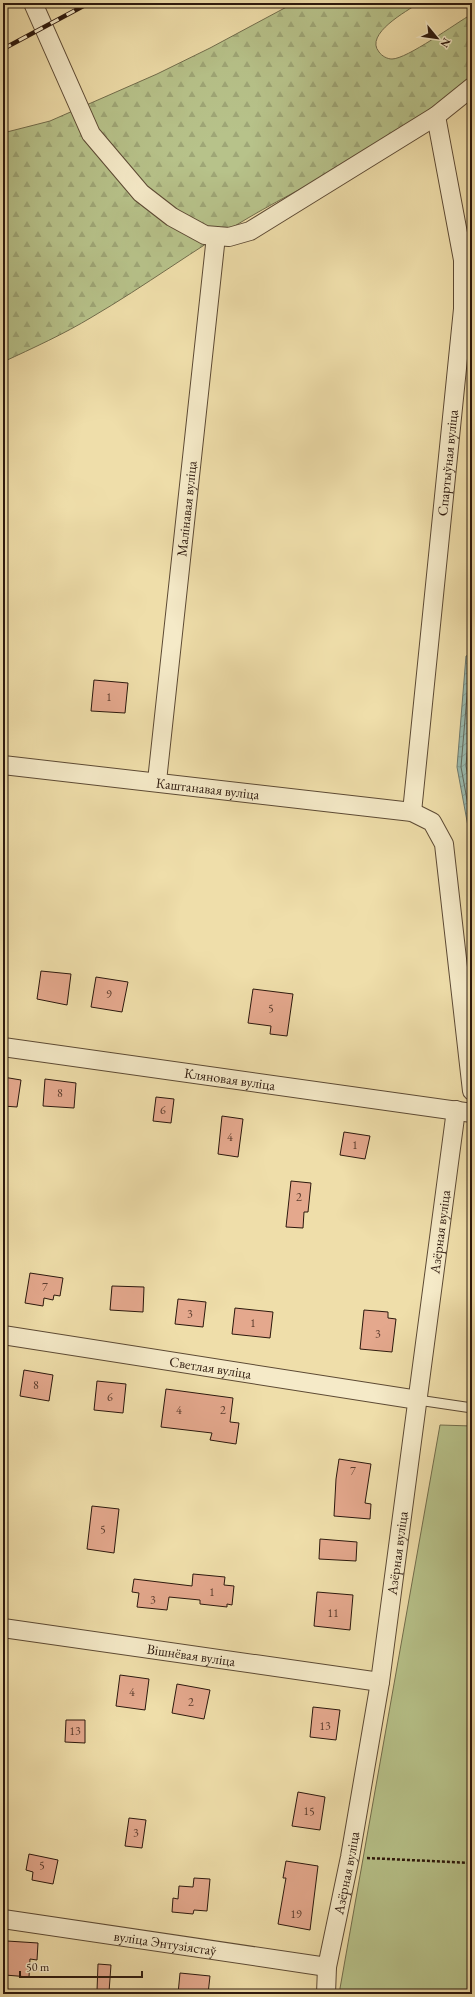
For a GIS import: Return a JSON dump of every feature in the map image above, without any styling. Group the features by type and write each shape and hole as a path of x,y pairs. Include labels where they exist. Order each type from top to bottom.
{"street":[{"path":"33,3 91,134 141,193 172,217 205,235 229,238 250,231 436,116 472,87"},
{"name":"Спартыўная вуліца","path":"412,812 463,309 464,260 436,116"},
{"name":"Малінавая вуліца","path":"157,781 216,236"},
{"name":"Каштанавая вуліца","path":"3,765 157,781 412,812 432,822 444,844 472,1090"},
{"name":"Кляновая вуліца","path":"3,1047 464,1112"},
{"name":"Азёрная вуліца","path":"326,1994 327,1967 350,1857 380,1682 418,1400 464,1112"},
{"name":"Светлая вуліца","path":"3,1335 418,1400"},
{"name":"Вішнёвая вуліца","path":"3,1628 380,1682"},
{"name":"вуліца Энтузіястаў","path":"3,1919 327,1967"}],"lane":[{"path":"418,1400 472,1408"}],"path":[{"path":"472,1589 470,1611 472,1659"},
{"path":"350,1857 472,1863"}],"green space":[{"path":"294,3 419,3 397,17 382,31 377,38 376,45 379,52 385,57 392,59 420,47 472,14 472,75 422,118 366,154 248,218 112,305 81,323 48,341 3,362 3,133 50,121 157,74 210,48"},
{"path":"440,1425 472,1426 472,1994 339,1994"}],"water":[{"path":"472,654 472,848 457,767 466,656"}],"building":[{"path":"94,680 128,683 125,713 91,711"},
{"path":"41,971 71,974 67,1005 37,999"},
{"path":"96,977 128,982 122,1012 91,1007"},
{"path":"253,989 293,994 287,1036 270,1034 271,1026 248,1023"},
{"path":"3,1077 21,1080 17,1107 3,1106"},
{"path":"45,1079 76,1083 74,1108 43,1106"},
{"path":"156,1097 174,1099 171,1123 153,1121"},
{"path":"222,1116 243,1119 238,1157 218,1154"},
{"path":"344,1132 370,1136 365,1159 340,1155"},
{"path":"291,1181 311,1183 308,1212 304,1212 303,1228 286,1227"},
{"path":"30,1273 63,1278 60,1296 54,1295 53,1300 44,1298 43,1306 25,1303"},
{"path":"112,1286 144,1287 143,1312 110,1310"},
{"path":"178,1299 206,1302 203,1327 175,1324"},
{"path":"235,1308 273,1312 270,1338 232,1334"},
{"path":"364,1310 388,1312 388,1318 396,1319 392,1352 360,1349"},
{"path":"24,1370 53,1375 49,1401 20,1396"},
{"path":"97,1381 126,1384 123,1413 94,1410"},
{"path":"166,1389 233,1398 230,1422 239,1423 236,1444 210,1440 212,1433 161,1427"},
{"path":"339,1459 371,1464 365,1503 371,1504 370,1519 334,1516 336,1479"},
{"path":"92,1506 119,1509 114,1553 87,1549"},
{"path":"320,1539 357,1542 356,1561 319,1559"},
{"path":"193,1574 225,1577 224,1585 234,1586 232,1605 227,1604 227,1607 200,1604 200,1600 169,1597 167,1610 137,1607 139,1593 132,1592 134,1579 192,1586"},
{"path":"317,1592 353,1595 350,1630 314,1626"},
{"path":"120,1675 149,1679 145,1710 116,1706"},
{"path":"177,1684 210,1690 204,1719 172,1713"},
{"path":"313,1707 340,1710 336,1740 310,1737"},
{"path":"66,1720 85,1720 85,1743 65,1742"},
{"path":"298,1792 325,1797 320,1830 292,1826"},
{"path":"129,1818 146,1820 142,1848 125,1846"},
{"path":"29,1854 58,1860 53,1884 32,1880 33,1872 26,1870"},
{"path":"286,1861 318,1866 310,1930 278,1924 286,1878 283,1878"},
{"path":"194,1878 210,1879 207,1911 194,1910 193,1914 172,1912 173,1898 178,1899 179,1886 193,1887"},
{"path":"7,1941 38,1943 37,1960 30,1959 29,1977 5,1975"},
{"path":"98,1964 111,1965 109,1992 97,1991"},
{"path":"180,1973 210,1976 208,1994 178,1994"}],"railway":[{"path":"3,49 89,3"}]}
